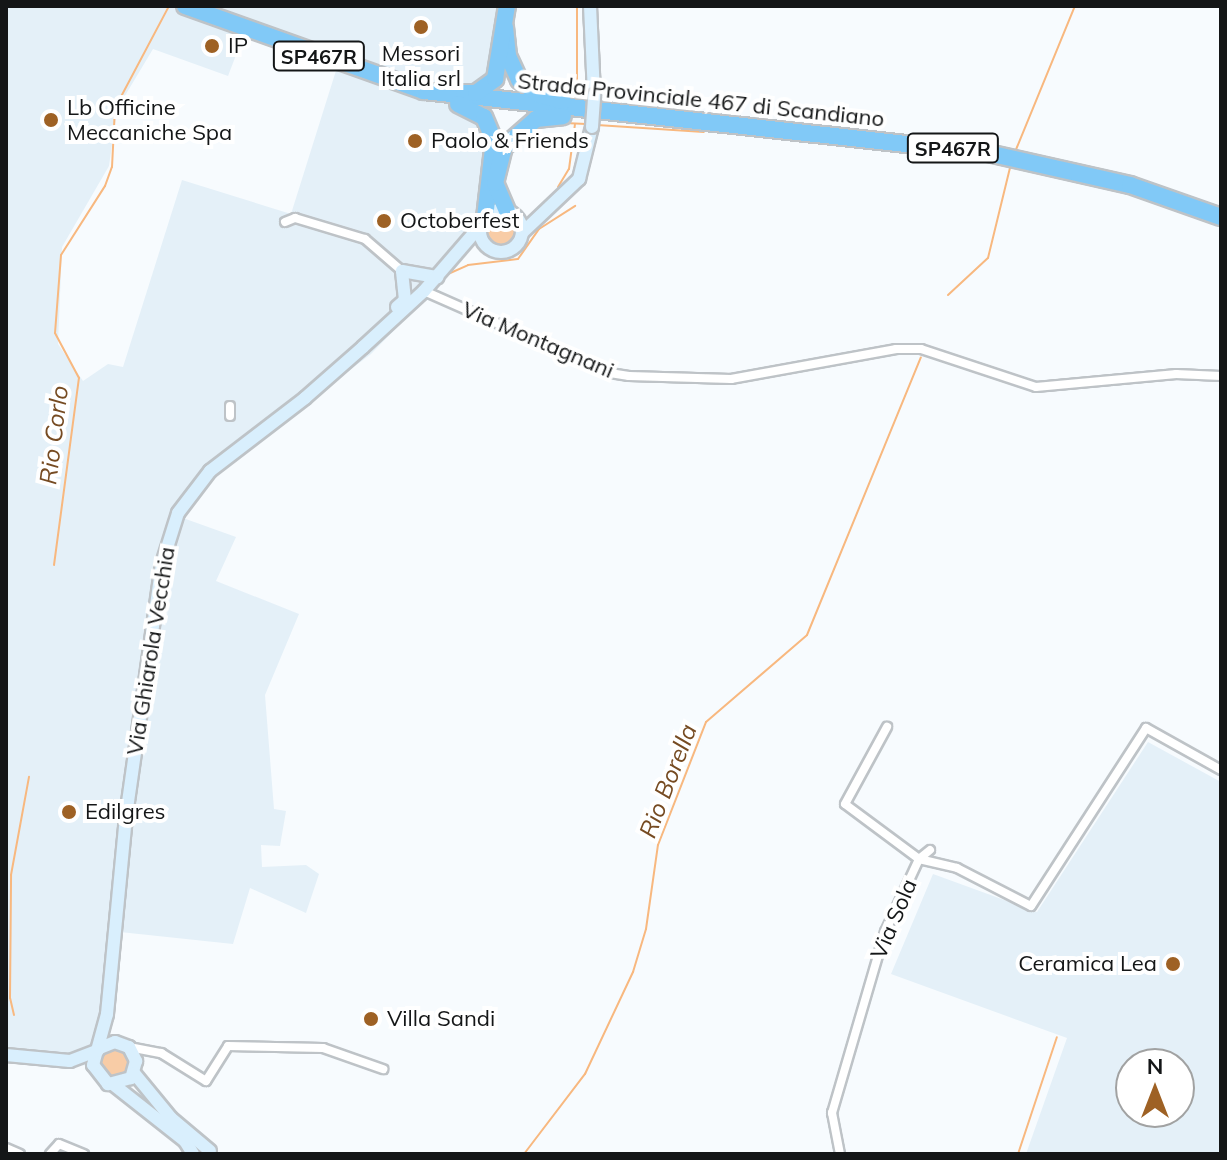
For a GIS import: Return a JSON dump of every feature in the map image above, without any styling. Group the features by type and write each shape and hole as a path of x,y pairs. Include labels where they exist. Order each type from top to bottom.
{"highway":[{"name":"Strada Provinciale 467 di Scandiano","path":"185,6 375,73 455,97 988,153 1130,185 1221,217"},
{"name":"Strada Provinciale 467 di Scandiano","path":"205,6 375,73"},
{"path":"375,73 476,93 495,79 507,6"},
{"path":"505,27 513,70 530,90 556,101 676,120"},
{"path":"375,73 473,108 484,117 495,153 483,221"},
{"path":"510,213 495,183 499,157 511,138 536,119 676,120"}],"street":[{"name":"Via Ghiarola Vecchia","path":"448,265 471,250 488,247 509,250 522,233 579,179 592,127 594,95 590,6"},
{"path":"488,247 483,221 553,204"},
{"path":"510,213 522,233"},
{"path":"285,222 295,218 365,239 424,291"},
{"name":"Via Ghiarola Vecchia","path":"99,1049 107,1014 126,816 162,564 178,513 191,492 228,454 305,398 424,291 483,221"},
{"path":"409,277 437,277"},
{"path":"395,317 393,311 405,300 409,277"},
{"name":"Via Montagnani","path":"424,291 610,373 629,376 731,379 896,349 921,349 1036,387 1176,374 1221,376"},
{"name":"Via Sola","path":"840,1154 832,1113 885,932 919,859 845,804 887,727"},
{"path":"919,859 957,868 1031,906 1146,728 1221,770"},
{"path":"919,859 930,850"},
{"name":"Via Ghiarola Vecchia","path":"107,1014 124,1045"},
{"path":"124,1045 135,1067 171,1118 210,1153"},
{"path":"6,1058 70,1061 99,1049 124,1045 153,1052 206,1081 228,1046 323,1048 383,1069"},
{"path":"99,1049 94,1068 102,1081 114,1085 185,1141 193,1154"},
{"path":"114,1085 153,1052"},
{"path":"6,1058 94,1068"},
{"path":"50,1154 59,1144 84,1154"},
{"path":"6,1148 20,1154"}],"shaded area":[{"path":"6,6 499,6 487,81 473,102 489,158 486,187 471,228 450,255 452,271 371,354 211,475 183,518 236,537 216,581 299,614 265,695 274,809 286,811 280,846 261,845 262,867 306,865 319,874 306,913 250,888 233,944 120,932 114,1020 89,1066 6,1057","holes":["246,29 339,61 291,214 182,180 123,367 108,364 83,381 58,344 62,247 109,166 117,109 153,49 228,76"]},
{"path":"501,215 512,220 517,231 512,242 501,247 490,242 485,231 490,220"},
{"path":"1148,742 1221,782 1221,1154 1026,1154 1067,1038 891,974 933,874 1037,912"},
{"path":"115,1047 126,1051 130,1062 126,1073 115,1077 104,1073 100,1062 104,1051"}],"waterway":[{"name":"Rio Corlo","path":"54,565 79,378 55,333 61,255 105,186 112,167 115,108 169,6"},
{"path":"577,6 577,86"},
{"name":"Rio Borella","path":"1015,152 1075,6"},
{"path":"565,123 586,124"},
{"path":"558,187 569,169 575,124"},
{"path":"597,125 704,132"},
{"name":"Rio Borella","path":"948,295 988,258 1011,164"},
{"path":"448,274 468,265 518,259 539,229 575,206"},
{"path":"316,397 428,296"},
{"name":"Rio Borella","path":"524,1154 585,1074 633,972 646,929 658,845 706,722 807,635 921,357"},
{"name":"Rio Corlo","path":"14,1015 10,998 11,875 29,777"},
{"path":"1018,1154 1057,1037"}],"place":[{"name":"Messori Italia srl","path":"421,27"},
{"name":"IP","path":"212,46"},
{"name":"Lb Officine Meccaniche Spa","path":"51,120"},
{"name":"Paolo & Friends","path":"415,141"},
{"name":"Octoberfest","path":"384,221"},
{"name":"Edilgres","path":"69,812"},
{"name":"Ceramica Lea","path":"1173,964"},
{"name":"Villa Sandi","path":"371,1019"}]}
